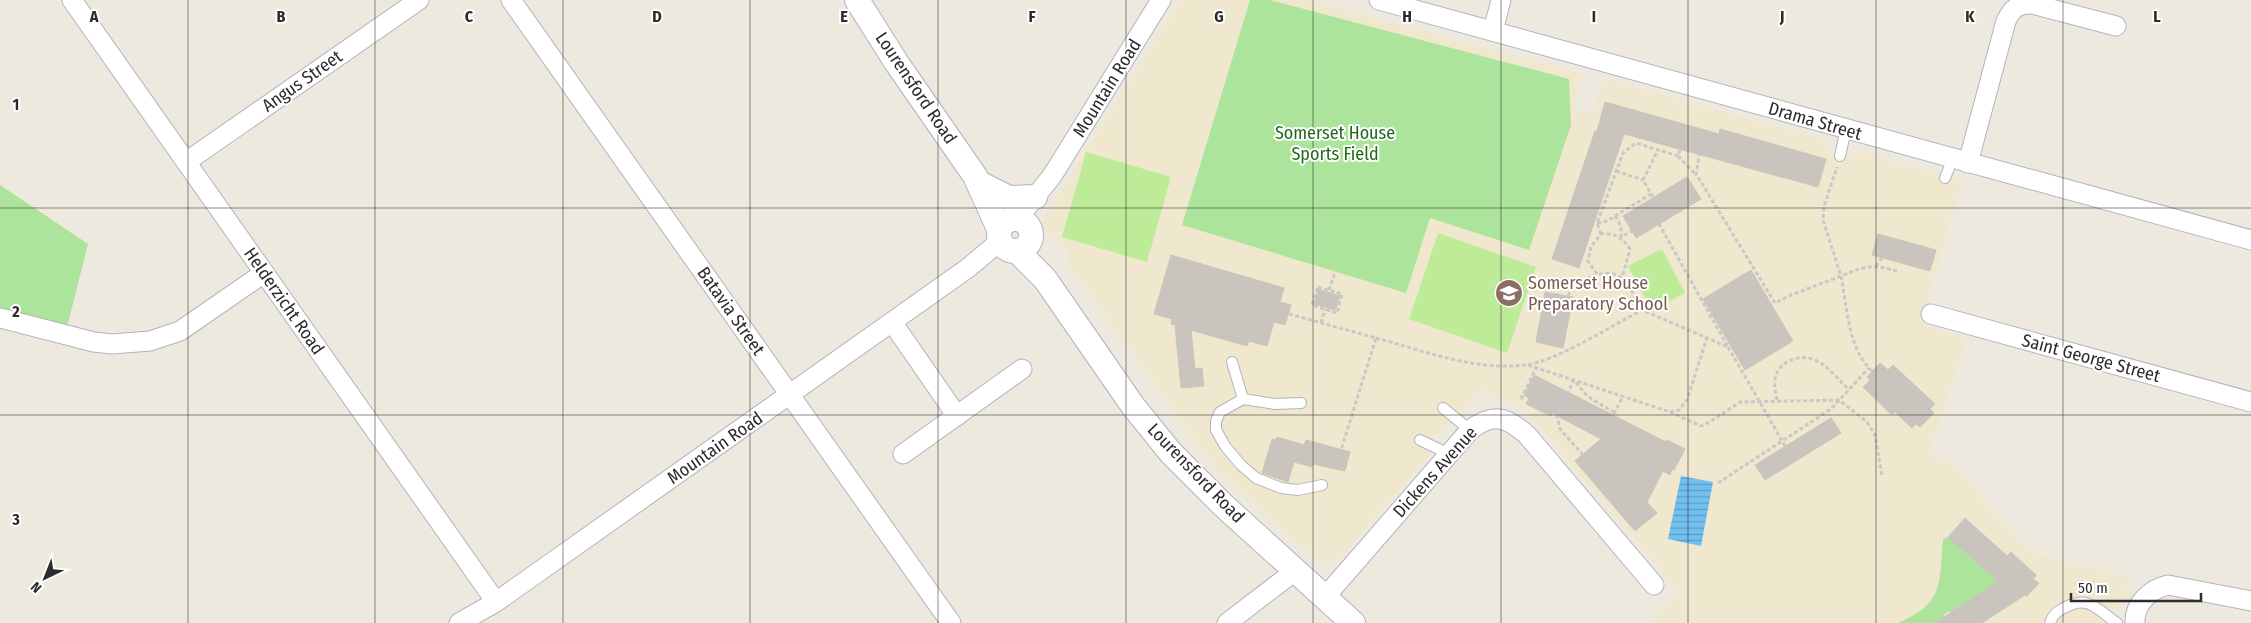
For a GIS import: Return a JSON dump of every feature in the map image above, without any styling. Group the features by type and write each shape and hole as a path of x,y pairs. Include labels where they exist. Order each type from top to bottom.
{"street":[{"name":"Helderzicht Road","path":"72,0 496,602"},
{"name":"Angus Street","path":"186,162 419,0"},
{"name":"Batavia Street","path":"511,0 950,623"},
{"name":"Lourensford Road","path":"856,0 896,62 1133,406 1171,453 1295,571 1353,623"},
{"name":"Mountain Road","path":"459,623 496,602 1015,234 1161,0"},
{"name":"Drama Street","path":"1380,0 2251,240"},
{"path":"1493,31 1501,0"},
{"path":"1960,160 2006,22 2017,6 2032,4 2116,26"},
{"name":"Mountain Road","path":"1015,234 1035,197 1052,176"},
{"path":"979,181 1009,198 1035,197"},
{"path":"0,318 94,342 122,344 150,341 180,331 264,273"},
{"name":"Saint George Street","path":"1931,314 2251,402"},
{"path":"892,322 957,416"},
{"path":"903,454 1022,369"},
{"name":"Dickens Avenue","path":"1325,598 1470,430 1482,422 1495,418 1505,419 1516,425 1527,435 1654,585"},
{"path":"1227,623 1295,571"},
{"path":"2137,615 2151,592 2168,585 2251,601"}],"lane":[{"path":"1839,160 1846,129"},
{"path":"1945,178 1960,160"},
{"path":"1232,362 1243,399"},
{"path":"1301,403 1275,404 1243,399 1220,412 1216,421 1216,430 1240,465 1256,478 1281,488 1298,490 1322,485"},
{"path":"1443,408 1470,430"},
{"path":"1420,440 1449,454"},
{"path":"2050,623 2058,611 2080,601 2088,602 2117,623"}],"path":[{"path":"1601,234 1598,223 1623,152 1636,142 1678,156 1696,174 1775,304 1791,295 1860,269 1876,266 1900,272"},
{"path":"1696,174 1702,146"},
{"path":"1643,180 1658,150"},
{"path":"1678,156 1680,150"},
{"path":"1718,483 1831,409 1848,390 1871,370 1864,364 1854,340 1841,276 1823,220 1824,206 1839,160"},
{"path":"1598,223 1607,221 1652,196 1643,180 1616,171"},
{"path":"1615,216 1622,226 1621,237"},
{"path":"1659,224 1785,446"},
{"path":"1621,237 1632,231"},
{"path":"1597,274 1588,261 1591,247 1601,234 1611,233 1621,237 1630,248 1622,278"},
{"path":"1876,266 1882,258"},
{"path":"1329,290 1335,272"},
{"path":"1568,296 1577,285 1597,274 1613,275 1622,278 1642,310 1728,347"},
{"path":"1318,287 1342,294 1336,313 1325,309 1312,305 1318,287"},
{"path":"1321,323 1325,309"},
{"path":"1289,314 1483,366 1527,365 1556,355 1642,310"},
{"path":"1341,450 1376,338"},
{"path":"1670,412 1679,410 1687,400 1707,338"},
{"path":"1777,400 1775,382 1777,371 1785,362 1799,357 1815,360 1827,368 1848,390"},
{"path":"1527,365 1670,412 1702,426 1740,402 1758,400 1840,400 1867,422 1875,435 1882,476"},
{"path":"1521,399 1536,368"},
{"path":"1574,380 1587,396 1614,414 1623,396"},
{"path":"1574,380 1557,416 1560,429 1583,454"}],"shaded area":[{"name":"Somerset House Preparatory School","path":"1180,0 1313,0 1584,75 1574,107 1592,113 1604,78 1826,140 1823,150 1852,159 1855,151 1962,181 1921,324 1966,339 1929,454 1952,462 2030,552 2131,577 2125,586 2134,591 2119,608 2109,611 2100,623 1652,623 1678,590 1524,409 1482,390 1424,446 1430,455 1336,563 1325,564 1317,561 1215,469 1066,261 1070,251 1039,226"}],"green space":[{"name":"Somerset House Sports Field","path":"1250,0 1270,0 1569,79 1571,125 1529,250 1430,218 1406,293 1182,225"},
{"path":"1086,152 1171,177 1147,262 1062,237"},
{"path":"0,185 88,244 67,327 0,310"},
{"path":"1438,233 1536,267 1507,353 1409,319"},
{"path":"1662,249 1685,293 1652,310 1628,266"},
{"path":"1948,537 1998,581 1950,613 1949,611 1943,615 1948,623 1898,623 1924,608 1932,599 1937,590 1939,580 1943,539"}],"water":[{"path":"1681,476 1713,482 1701,546 1668,539"}],"building":[{"path":"1605,102 1719,134 1720,129 1826,159 1818,187 1624,134 1579,268 1552,259 1595,131 1597,131"},
{"path":"1687,177 1701,199 1636,238 1623,216"},
{"path":"1878,234 1936,250 1930,271 1872,255"},
{"path":"1171,255 1284,288 1280,302 1291,305 1285,325 1274,322 1267,346 1249,341 1247,346 1191,330 1195,369 1202,368 1204,386 1181,388 1175,325 1171,324 1172,319 1154,314"},
{"path":"1751,270 1793,341 1745,370 1703,299"},
{"path":"1318,289 1340,296 1335,310 1314,304"},
{"path":"1545,292 1573,297 1563,348 1536,342"},
{"path":"1880,363 1888,370 1893,365 1935,404 1930,409 1934,413 1920,427 1916,424 1912,428 1895,412 1892,415 1863,387 1870,380 1867,377"},
{"path":"1534,375 1666,442 1667,440 1685,449 1670,475 1663,471 1647,502 1657,513 1635,531 1575,461 1601,439 1552,413 1551,416 1526,404 1529,398 1524,395"},
{"path":"1831,418 1841,433 1765,480 1755,465"},
{"path":"1277,437 1304,445 1306,440 1350,452 1345,471 1313,464 1312,467 1294,462 1288,482 1262,473 1272,439 1276,440"},
{"path":"1965,518 2007,556 2011,552 2036,575 2033,579 2039,583 2027,596 2025,595 1982,623 1935,623 1998,581 1948,537"}],"place":[{"name":"Somerset House Preparatory School","path":"1509,293"}]}
